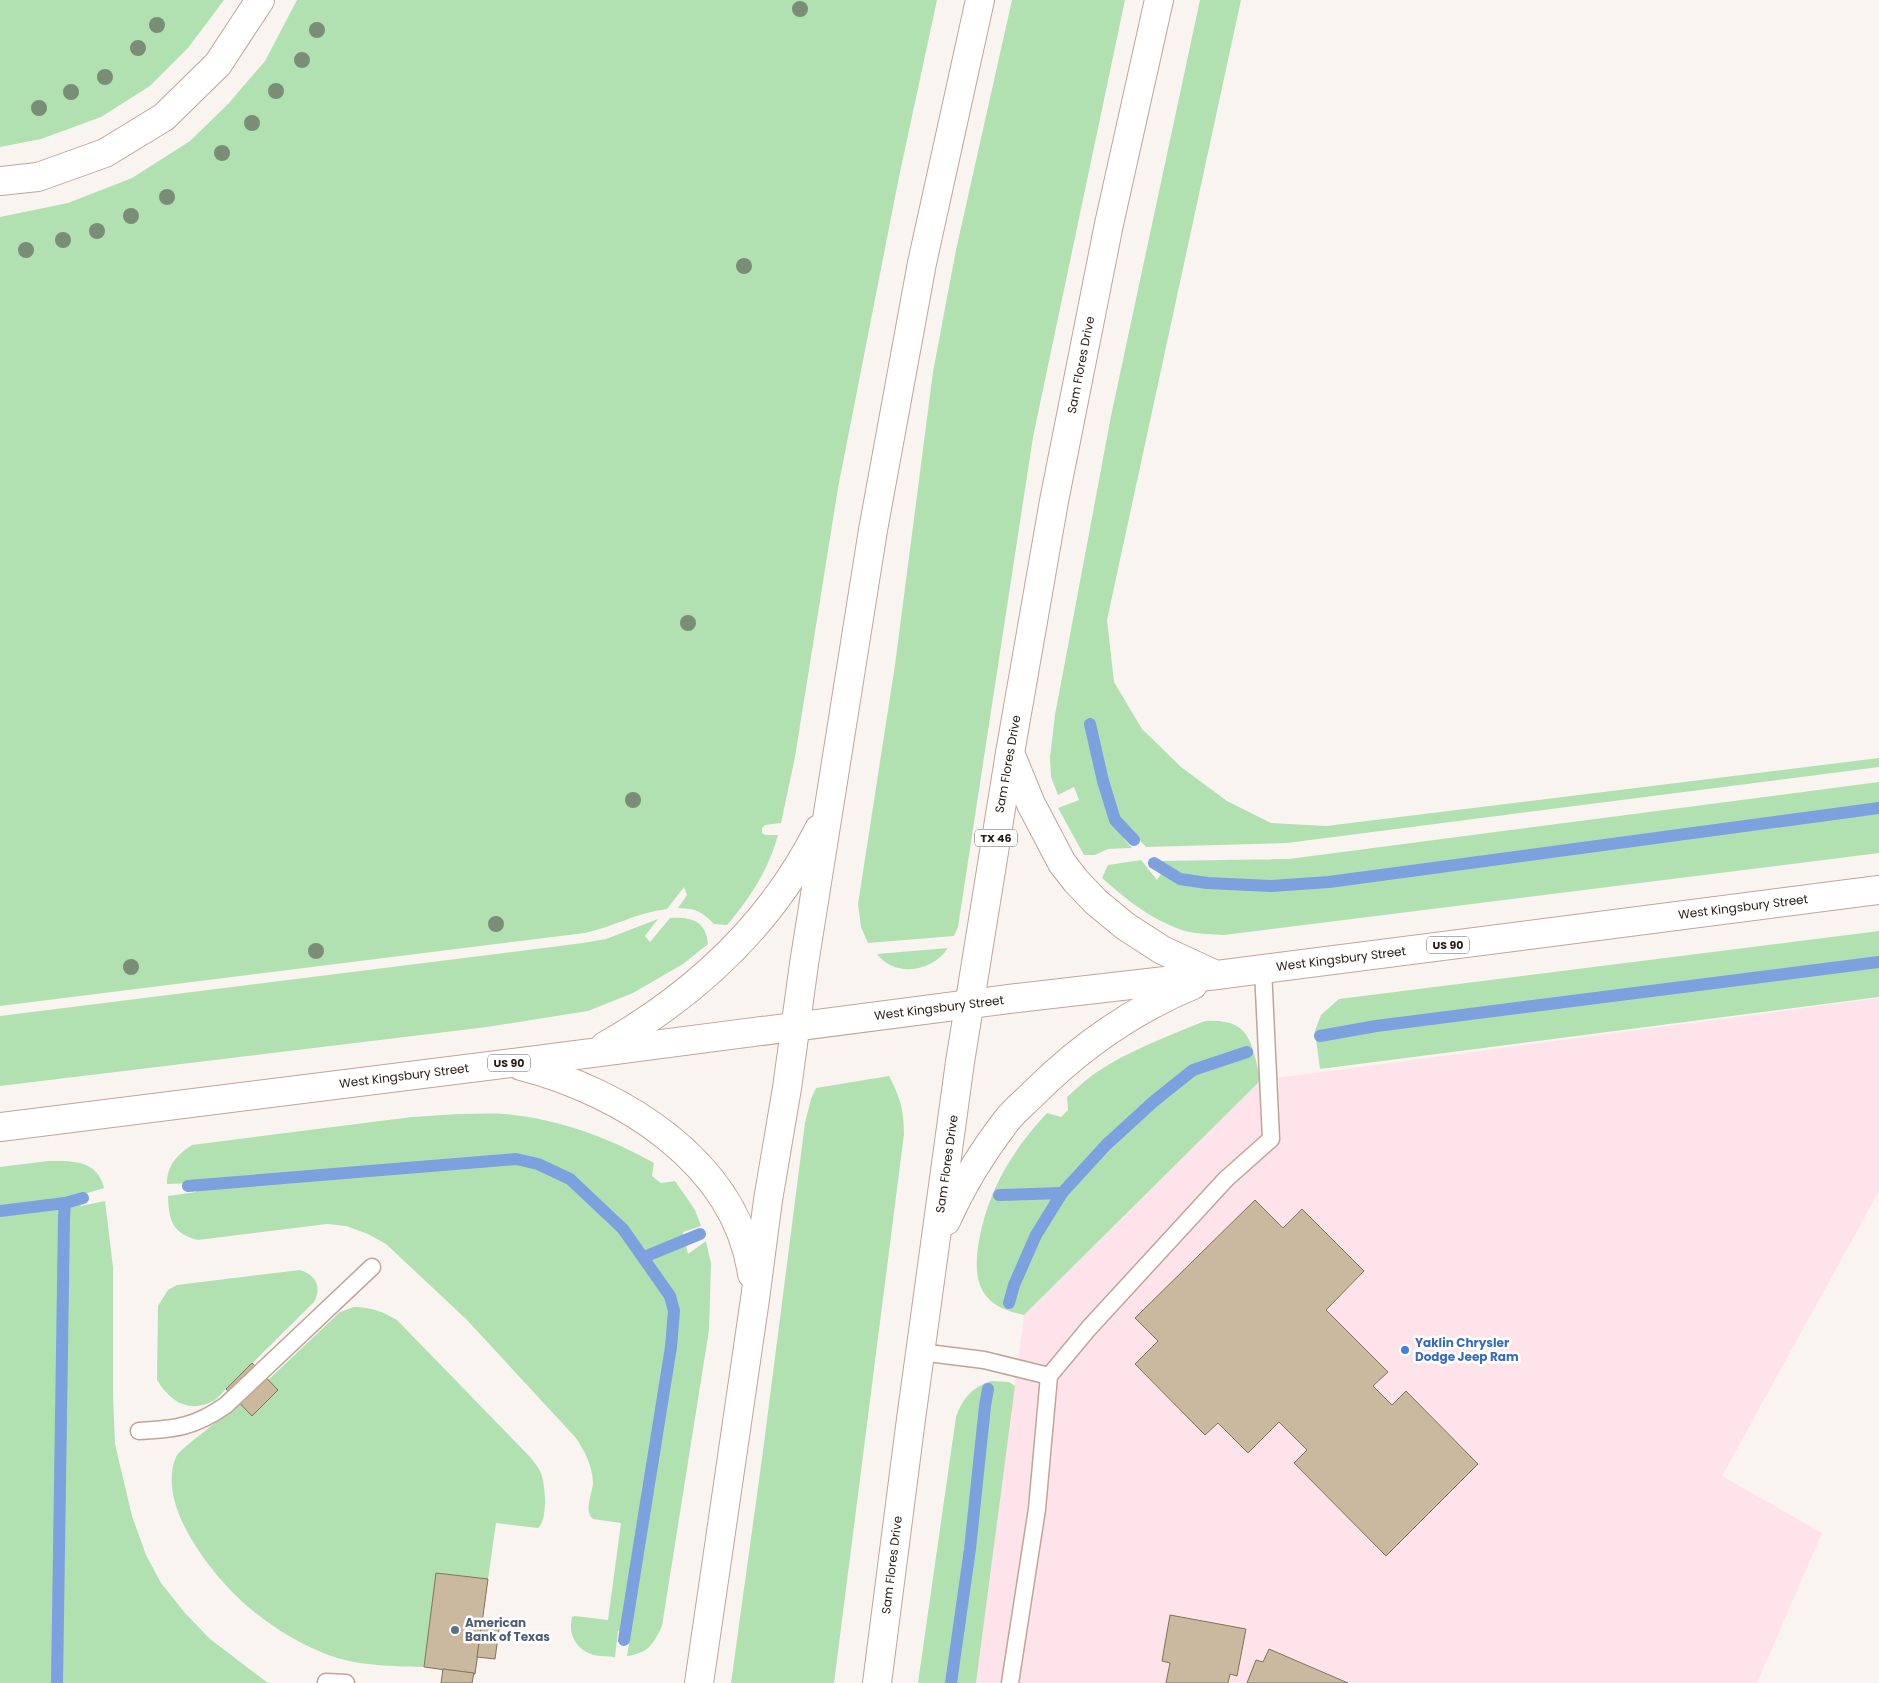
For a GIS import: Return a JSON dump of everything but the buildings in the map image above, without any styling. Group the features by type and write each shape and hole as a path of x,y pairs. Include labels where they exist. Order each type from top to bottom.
{"main road":[{"path":"0,181 38,177 104,154 164,117 218,64 260,0"},
{"path":"699,1683 768,1200 873,530 922,263 980,0"},
{"name":"Sam Flores Drive","path":"877,1683 920,1352 969,1004 1010,753 1058,482 1109,224 1159,0"},
{"path":"1010,753 1030,804 1062,863 1089,895 1125,926 1162,950 1217,975"},
{"path":"592,1053 638,1027 674,1002 708,974 734,949 783,890 807,852 830,808"},
{"name":"West Kingsbury Street","path":"0,1127 1879,890"},
{"path":"936,1243 958,1196 980,1158 1008,1119 1041,1086 1098,1039 1130,1017 1170,995 1217,975"},
{"path":"510,1063 549,1073 622,1105 656,1128 684,1151 709,1177 730,1207 743,1239 752,1271 755,1299"}],"lane":[{"path":"1010,1683 1037,1509 1049,1376 1089,1328 1226,1179 1271,1139 1263,969"},
{"path":"139,1431 170,1430 208,1418 226,1405 372,1267"},
{"path":"920,1352 984,1360 1049,1376"},
{"path":"326,1682 346,1683"}],"shaded area":[{"name":"Yaklin Chrysler Dodge Jeep Ram","path":"1879,998 1879,1191 1722,1476 1822,1533 1757,1683 976,1683 1024,1315 1261,1080"}],"green space":[{"path":"0,0 224,0 188,48 150,86 101,117 41,139 0,147"},
{"path":"297,0 937,0 899,177 838,488 795,757 781,823 765,825 762,828 762,833 765,835 778,835 758,883 727,925 714,924 702,913 694,910 678,908 687,895 684,887 667,909 646,913 585,933 0,1006 0,217 68,203 132,178 190,141 228,104 265,61"},
{"path":"1012,0 1125,0 1033,437 958,927 954,936 868,943 861,927 858,904 895,665 933,372 956,250"},
{"path":"1200,0 1241,0 1107,620 1114,682 1142,729 1181,767 1227,801 1271,823 1326,826 1879,758 1879,767 1287,843 1146,847 1130,830 1124,839 1132,848 1108,849 1095,855 1084,855 1058,808 1079,800 1074,787 1058,795 1051,777 1050,757 1055,715 1111,416"},
{"path":"1879,782 1879,853 1224,935 1189,932 1165,923 1132,902 1102,878 1108,865 1141,860 1157,880 1164,869 1158,861 1289,859"},
{"path":"670,918 685,918 701,925 707,936 708,944 683,964 633,993 588,1011 487,1027 0,1086 0,1016 583,943 606,939 658,919 645,936 650,942"},
{"path":"1879,931 1879,997 1320,1069 1315,1031 1321,1015 1339,999"},
{"path":"948,948 933,962 913,969 893,967 877,954"},
{"path":"1205,1021 1220,1021 1241,1029 1247,1036 1255,1055 1261,1080 1024,1315 999,1307 987,1297 980,1286 977,1266 978,1246 987,1208 1011,1158 1047,1113 1061,1117 1068,1110 1067,1097 1097,1072 1136,1050"},
{"path":"889,1076 901,1104 904,1134 834,1683 731,1683 805,1123 811,1099 816,1088"},
{"path":"458,1114 505,1114 544,1120 600,1137 637,1154 654,1163 652,1176 661,1183 675,1181 695,1210 701,1226 683,1232 688,1254 706,1241 711,1264 709,1330 662,1626 653,1643 645,1650 634,1655 627,1656 631,1632 618,1631 615,1657 597,1656 585,1652 574,1640 571,1629 572,1617 575,1616 608,1620 621,1523 593,1519 590,1516 589,1507 593,1486 591,1470 588,1459 576,1438 466,1319 386,1244 368,1234 346,1226 327,1224 198,1240 182,1234 177,1230 171,1219 168,1196 196,1192 195,1183 167,1184 167,1177 174,1161 192,1145 412,1117"},
{"path":"48,1161 74,1162 90,1167 101,1179 104,1188 78,1196 81,1206 105,1201 113,1267 115,1444 132,1516 146,1555 161,1583 185,1613 210,1639 268,1683 0,1683 0,1167"},
{"path":"300,1270 314,1278 316,1282 317,1291 314,1302 215,1400 206,1404 189,1406 168,1395 157,1380 158,1306 168,1290 177,1285"},
{"path":"354,1307 377,1310 397,1320 531,1458 540,1471 544,1484 545,1510 538,1528 496,1523 488,1579 436,1573 424,1667 370,1664 344,1660 311,1647 279,1630 242,1601 209,1565 194,1544 182,1522 174,1499 172,1477 176,1457 179,1453 265,1383 340,1312"},
{"path":"991,1381 1009,1382 1015,1386 976,1683 918,1683 956,1417 961,1405 969,1394"}],"waterway":[{"path":"1090,724 1103,781 1115,820 1134,840"},
{"path":"1154,863 1180,879 1207,883 1271,886 1329,882 1879,808"},
{"path":"1320,1036 1376,1026 1879,962"},
{"path":"1009,1303 1014,1285 1036,1235 1062,1193 1106,1145 1153,1102 1193,1070 1247,1052"},
{"path":"188,1186 516,1159 538,1164 570,1179 623,1229 670,1296 674,1311 671,1347 624,1640"},
{"path":"999,1195 1062,1193"},
{"path":"57,1683 64,1218 65,1203 83,1198"},
{"path":"0,1211 65,1203"},
{"path":"644,1257 700,1234"},
{"path":"951,1683 970,1549 988,1389"}],"place":[{"name":"Yaklin Chrysler Dodge Jeep Ram","path":"1405,1350"},
{"name":"American Bank of Texas","path":"455,1630"}]}
